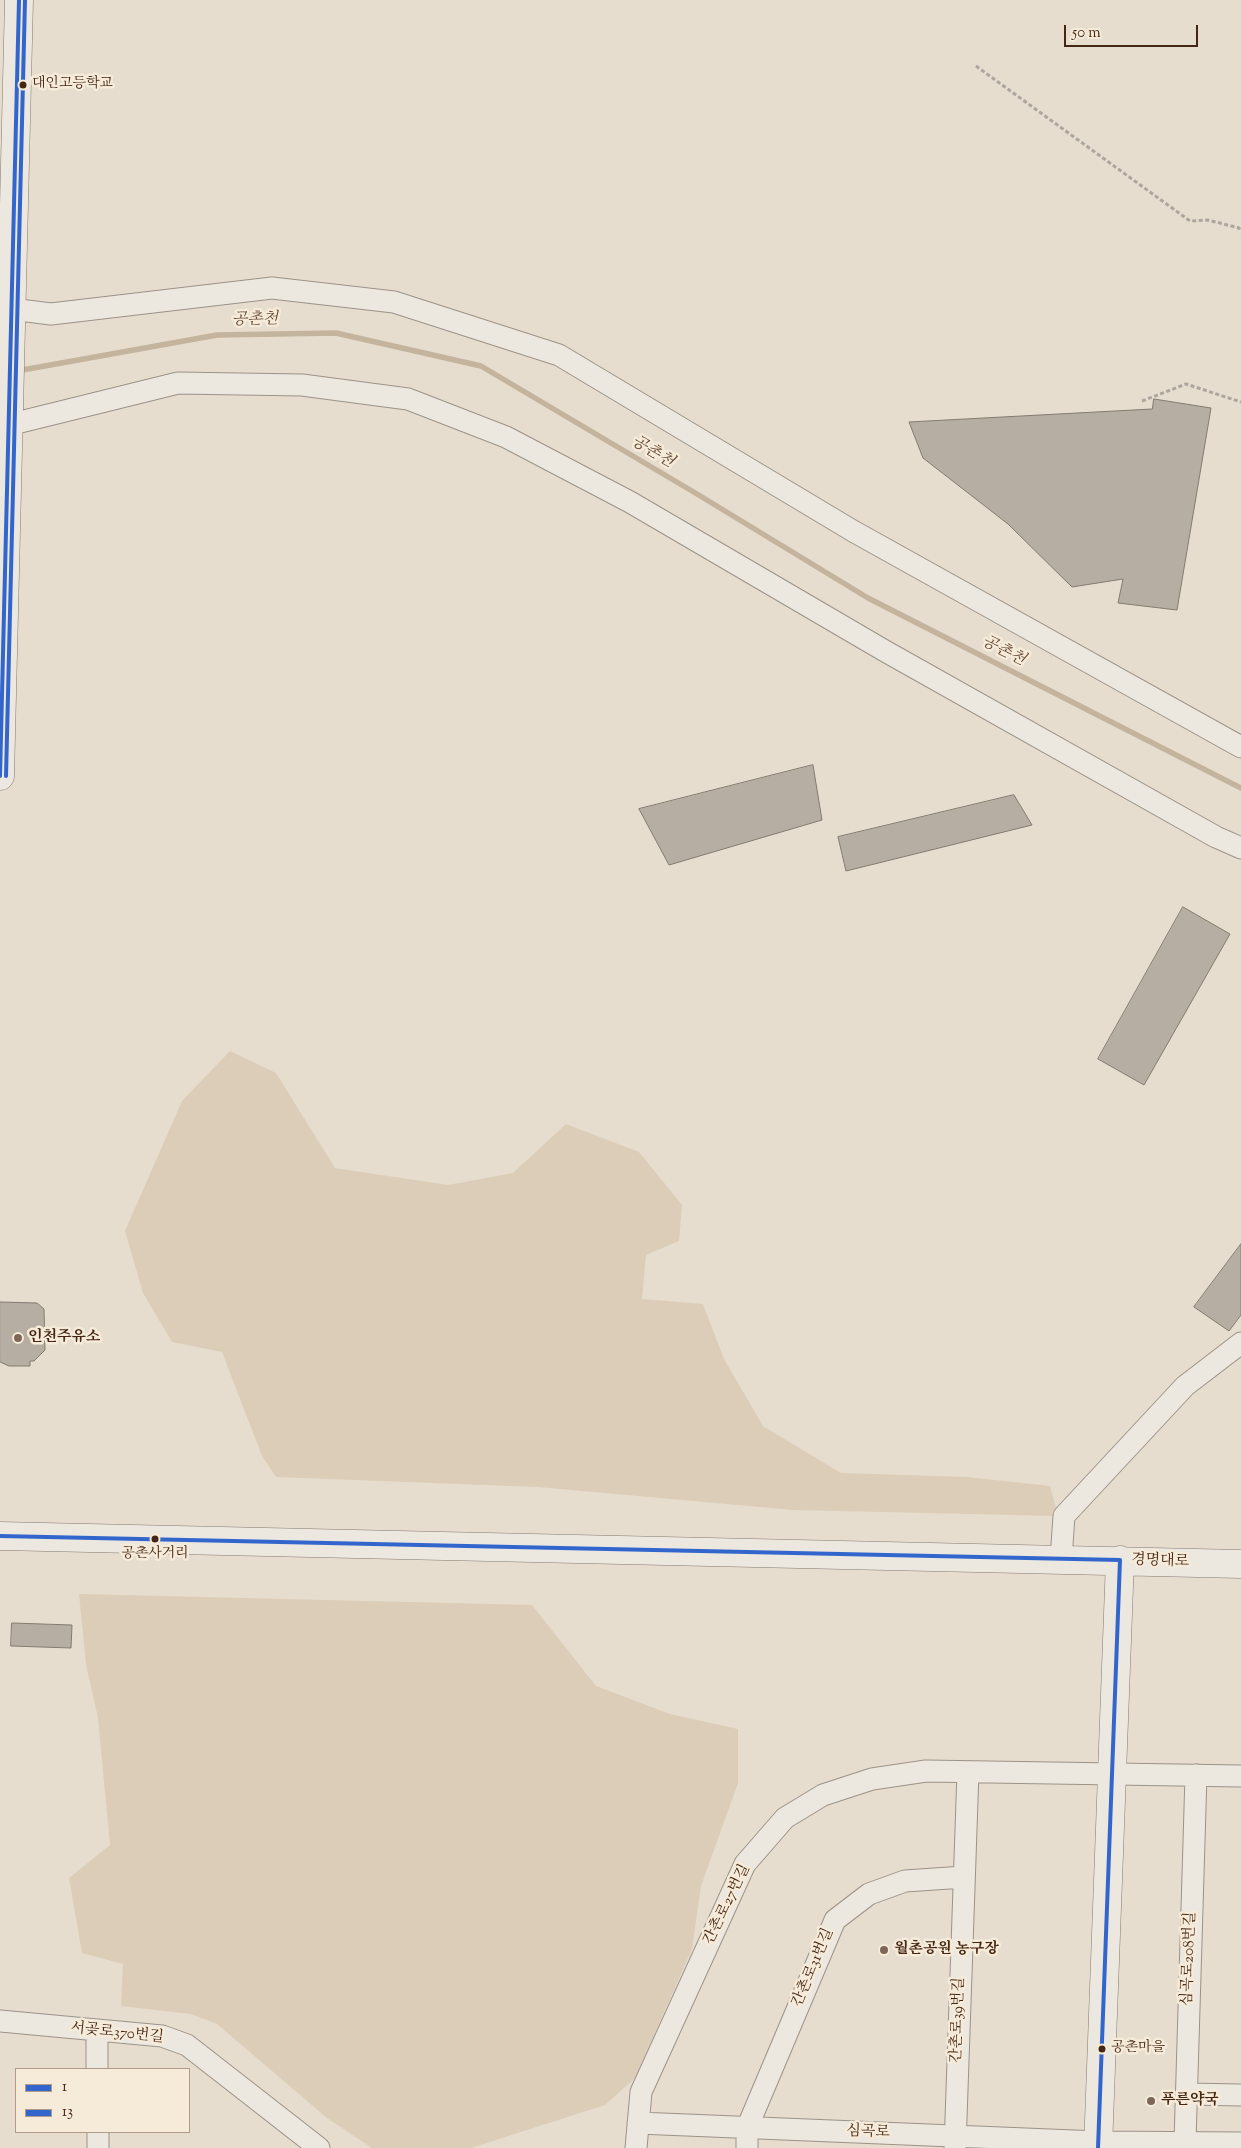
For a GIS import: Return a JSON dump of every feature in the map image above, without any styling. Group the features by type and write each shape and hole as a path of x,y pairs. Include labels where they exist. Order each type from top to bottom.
{"street":[{"path":"0,0 0,14"},
{"path":"0,776 11,320 7,170 19,0"},
{"path":"11,320 272,288 394,302 559,355 854,531 1241,747"},
{"path":"8,421 178,383 302,385 408,399 506,437 630,502 894,656 1216,837 1241,848"},
{"path":"1061,1559 1064,1516 1185,1386 1241,1343"},
{"name":"경명대로","path":"0,1536 1241,1564"},
{"path":"1098,2145 1120,1560"},
{"name":"간촌로27번길","path":"636,2148 641,2092 745,1864 785,1818 823,1794 872,1779 926,1771 1113,1776"},
{"name":"간촌로39번길","path":"955,2142 968,1772"},
{"path":"1113,1776 1241,1776"},
{"name":"심곡로208번길","path":"1185,2142 1196,1776"},
{"name":"간촌로31번길","path":"747,2138 835,1920 869,1894 905,1881 964,1876"},
{"name":"서곶로370번길","path":"0,2021 162,2036 186,2045 319,2148"},
{"path":"97,2031 97,2068"},
{"path":"1186,2094 1241,2095"},
{"name":"심곡로","path":"638,2124 747,2138 1098,2145 1185,2142 1241,2143"},
{"path":"98,2133 98,2148"}],"path":[{"path":"976,66 1190,221 1208,220 1239,228 1241,232"},
{"path":"1142,401 1186,384 1241,402"}],"shaded area":[{"path":"230,1051 276,1073 335,1168 448,1185 513,1173 566,1124 639,1152 682,1205 679,1241 646,1255 642,1299 703,1304 724,1359 763,1426 841,1473 967,1477 1050,1486 1058,1516 793,1510 538,1487 276,1477 262,1456 222,1352 172,1342 143,1293 125,1231 182,1101"},
{"path":"79,1594 532,1605 596,1686 670,1714 738,1729 738,1783 701,1886 692,1949 635,2078 605,2105 471,2148 372,2148 327,2118 217,2024 191,2014 121,2006 123,1964 82,1953 69,1878 110,1845 98,1718 86,1664"}],"building":[{"path":"1154,399 1211,408 1177,610 1118,603 1123,579 1072,587 1008,524 923,458 909,422 1152,409"},
{"path":"813,765 822,820 669,865 639,809"},
{"path":"1014,795 1032,825 846,871 838,837"},
{"path":"1183,907 1230,934 1144,1085 1098,1059"},
{"path":"1241,1244 1241,1315 1229,1331 1194,1307"},
{"path":"0,1302 37,1303 44,1309 45,1350 34,1361 30,1361 30,1366 9,1366 0,1362"},
{"path":"12,1623 72,1625 71,1648 11,1646"}],"waterway":[{"name":"공촌천","path":"17,371 217,335 336,333 481,366 868,598 1241,788"}],"transit line":[{"name":"1","path":"0,776 19,0"},
{"name":"13","path":"6,776 25,0"},
{"name":"1","path":"0,1536 1120,1560"},
{"name":"1","path":"1098,2148 1120,1560"}],"place":[{"name":"대인고등학교","path":"23,85"},
{"name":"인천주유소","path":"18,1338"},
{"name":"공촌사거리","path":"155,1539"},
{"name":"월촌공원 농구장","path":"884,1950"},
{"name":"공촌마을","path":"1102,2049"},
{"name":"푸른약국","path":"1151,2101"}]}
